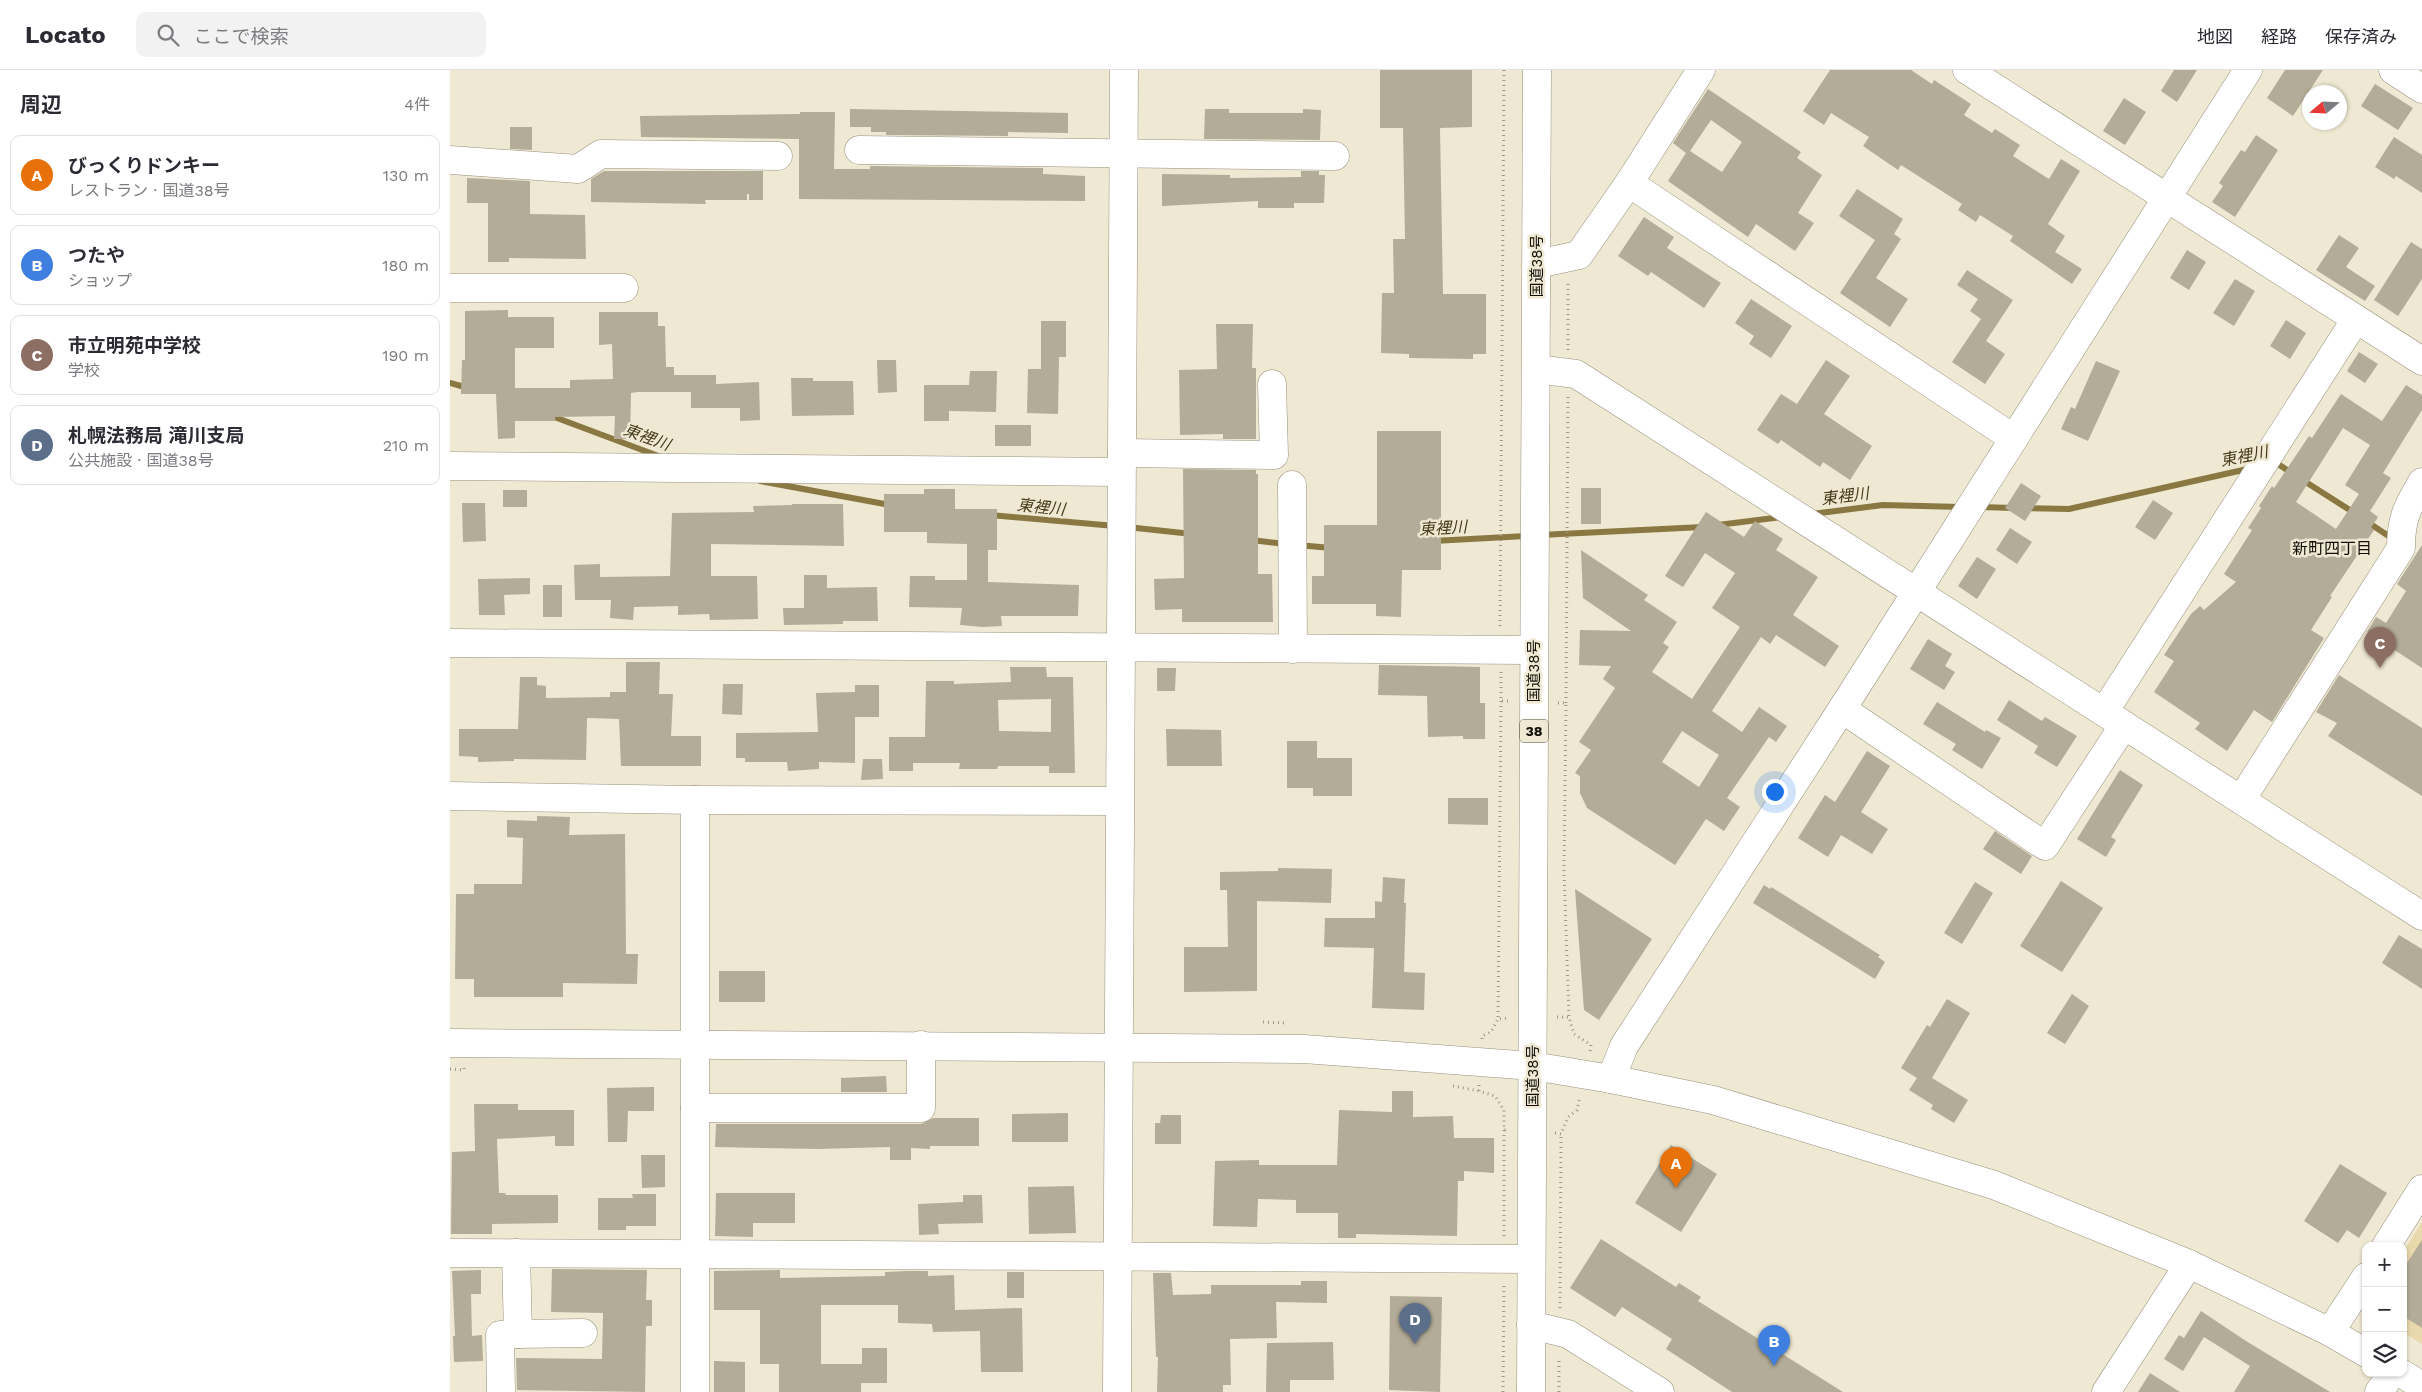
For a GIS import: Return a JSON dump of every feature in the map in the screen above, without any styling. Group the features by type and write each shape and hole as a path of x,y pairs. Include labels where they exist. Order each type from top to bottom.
{"main road":[{"path":"1117,1392 1124,70"},
{"name":"国道38号","path":"1531,1392 1537,70"},
{"path":"1537,264 1579,254 1701,70"},
{"path":"1967,70 2422,361"},
{"path":"1611,1078 1624,1046 1842,709 1914,592 2248,70"},
{"path":"2393,70 2422,89"},
{"path":"859,150 1335,156"},
{"path":"450,160 578,169 601,154 778,156"},
{"path":"1628,182 2013,438"},
{"path":"450,288 624,288"},
{"path":"1842,709 2045,846 2114,718 2356,319"},
{"path":"1536,369 1576,374 2422,916"},
{"path":"450,466 1121,462 1274,454 1272,384"},
{"path":"2241,800 2401,548 2401,525 2408,506 2422,482"},
{"path":"1292,485 1293,649"},
{"path":"450,643 1534,650"},
{"path":"450,796 695,800 1119,801"},
{"path":"695,800 695,1392"},
{"path":"450,1043 1304,1049 1533,1066 1611,1078 1713,1100 1994,1185 2188,1264 2330,1332 2362,1350"},
{"path":"695,1108 921,1108 921,1045"},
{"path":"2389,1242 2422,1189"},
{"path":"450,1253 694,1252 1118,1258 1531,1259"},
{"path":"516,1253 518,1334"},
{"path":"2106,1392 2188,1264"},
{"path":"2330,1332 2362,1283"},
{"path":"1531,1325 1568,1334 1660,1392"},
{"path":"501,1392 500,1335 583,1333"},
{"path":"2379,1392 2389,1377"},
{"path":"2407,1377 2422,1386"}],"path":[{"path":"1504,70 1498,1019 1533,1016"},
{"path":"1568,257 1564,871 1568,1017"},
{"path":"1501,700 1566,704"},
{"path":"1559,1392 1561,1134"}],"shaded area":[{"path":"2422,1222 2422,1344 2407,1335 2407,1246"}],"building":[{"path":"1380,70 1472,70 1472,127 1440,128 1443,294 1486,294 1486,354 1473,354 1473,359 1409,358 1409,354 1381,353 1382,293 1394,293 1393,239 1405,239 1403,128 1380,128"},
{"path":"1830,70 1911,70 1932,84 1934,80 1971,104 1964,115 1992,133 1995,129 2020,145 2013,156 2049,179 2061,159 2080,171 2048,224 2065,236 2055,252 2082,269 2072,284 2010,241 2013,236 1980,215 1976,222 1958,210 1962,204 1901,165 1898,170 1863,146 1869,137 1831,113 1824,125 1803,111"},
{"path":"2174,70 2197,70 2177,102 2161,91"},
{"path":"2285,70 2323,70 2313,85 2302,85 2302,102 2293,116 2267,98"},
{"path":"2375,84 2413,108 2398,130 2361,106"},
{"path":"1708,89 1801,152 1797,158 1822,175 1798,213 1814,223 1795,251 1756,224 1748,237 1668,181 1686,153 1673,143","holes":["1711,120 1742,142 1722,172 1690,151"]},
{"path":"2124,98 2146,112 2125,145 2103,131"},
{"path":"850,109 1068,113 1068,133 1008,132 1008,136 886,135 886,132 871,132 871,127 850,127"},
{"path":"1205,109 1229,109 1229,113 1303,113 1303,109 1321,110 1320,140 1204,139"},
{"path":"800,112 835,112 834,169 870,169 870,166 1043,168 1043,174 1085,176 1085,201 799,199 799,139 641,137 640,116 800,114"},
{"path":"510,127 532,127 532,150 510,149"},
{"path":"2256,135 2278,150 2235,217 2212,202 2223,186 2219,183 2241,150 2245,152"},
{"path":"2394,137 2422,155 2422,193 2396,176 2394,179 2375,167"},
{"path":"604,171 763,171 763,200 749,200 749,194 747,194 747,200 705,200 706,204 591,202 591,179"},
{"path":"1301,171 1319,171 1319,175 1325,175 1324,203 1294,203 1294,208 1258,208 1258,201 1162,206 1162,174 1230,175 1230,178 1301,177"},
{"path":"467,178 530,181 530,214 585,215 586,259 509,258 509,262 488,262 488,203 467,203"},
{"path":"1857,189 1903,219 1894,234 1901,239 1876,278 1908,299 1890,327 1840,293 1875,240 1839,216"},
{"path":"1644,217 1674,237 1667,248 1721,283 1704,308 1651,272 1648,276 1618,256"},
{"path":"2339,235 2359,248 2346,267 2375,286 2365,301 2316,270"},
{"path":"2411,242 2422,249 2422,279 2398,316 2374,300"},
{"path":"2187,250 2206,262 2189,290 2170,278"},
{"path":"1967,270 2013,300 1986,341 2005,354 1985,384 1952,362 1981,319 1970,311 1978,299 1957,285"},
{"path":"2235,279 2255,291 2234,326 2213,313"},
{"path":"1751,299 1792,326 1771,358 1749,344 1754,336 1735,323"},
{"path":"508,310 508,317 554,317 554,348 515,348 515,388 570,388 570,380 613,379 612,344 599,345 599,312 658,312 658,326 665,326 666,367 674,367 674,375 716,375 716,384 759,382 760,420 740,421 740,408 691,408 691,392 638,392 631,393 630,439 614,439 615,416 555,417 555,421 515,421 515,438 498,439 496,394 461,394 462,360 465,360 465,311"},
{"path":"2286,320 2306,333 2290,359 2270,346"},
{"path":"1041,321 1066,321 1066,357 1059,357 1058,414 1027,413 1028,369 1041,369"},
{"path":"1216,324 1253,324 1252,368 1256,368 1256,439 1223,439 1223,434 1180,435 1179,370 1217,369"},
{"path":"2359,352 2378,364 2365,383 2347,371"},
{"path":"877,360 896,360 897,392 878,393"},
{"path":"1826,360 1850,376 1824,414 1872,446 1850,480 1823,462 1820,467 1781,440 1778,444 1757,430 1781,394 1797,404"},
{"path":"2096,361 2120,371 2088,441 2061,429 2071,407 2075,409"},
{"path":"970,371 997,371 996,412 949,411 949,421 924,421 924,385 969,385"},
{"path":"791,378 813,378 813,381 853,381 854,415 792,416"},
{"path":"2406,385 2422,395 2422,410 2383,473 2391,478 2370,511 2378,517 2371,528 2374,530 2330,596 2332,597 2311,630 2324,638 2272,722 2254,710 2227,751 2195,729 2200,723 2154,692 2174,661 2164,655 2191,614 2200,606 2204,610 2236,582 2224,574 2252,530 2248,528 2261,508 2259,506 2272,486 2274,488 2309,436 2312,438 2341,394 2382,421","holes":["2343,428 2370,445 2345,485 2359,494 2336,529 2296,502"]},
{"path":"995,425 1031,425 1031,446 995,446"},
{"path":"1377,431 1441,431 1441,570 1402,570 1401,617 1376,616 1376,604 1312,604 1312,576 1324,576 1324,525 1377,525"},
{"path":"1183,469 1256,470 1256,474 1258,474 1258,574 1272,574 1273,622 1182,622 1182,609 1155,610 1154,579 1184,578"},
{"path":"2021,483 2041,496 2025,521 2005,508"},
{"path":"1581,488 1601,488 1601,524 1581,524"},
{"path":"924,489 955,489 955,509 997,509 997,550 988,550 988,582 1079,585 1078,616 1001,616 1002,626 983,627 960,625 962,608 909,607 910,576 935,576 935,580 967,580 967,544 927,543 927,532 884,532 884,494 924,494"},
{"path":"503,490 527,490 527,507 503,507"},
{"path":"2153,500 2173,513 2155,540 2135,527"},
{"path":"462,503 485,503 486,541 463,542"},
{"path":"843,504 844,546 711,544 711,576 757,576 758,619 710,620 709,614 678,615 678,606 634,607 633,620 610,618 611,600 575,600 574,565 600,564 600,577 670,576 672,513 754,512 753,506"},
{"path":"1706,512 1744,537 1755,521 1783,539 1776,550 1818,577 1793,615 1839,646 1825,667 1776,635 1770,644 1761,637 1712,711 1742,732 1759,707 1787,726 1776,742 1769,737 1727,798 1740,807 1724,831 1706,819 1675,865 1587,808 1580,793 1580,776 1575,773 1591,750 1579,742 1615,688 1603,679 1611,666 1579,665 1580,630 1631,631 1583,598 1581,550 1648,595 1644,600 1677,622 1663,643 1669,647 1652,672 1692,699 1740,627 1712,608 1735,573 1705,553 1683,587 1665,576","holes":["1682,731 1719,755 1699,787 1662,762"]},
{"path":"2010,528 2032,542 2017,564 1996,550"},
{"path":"2422,545 2422,668 2367,632 2376,617 2386,623 2406,591 2397,584"},
{"path":"1977,557 1996,569 1977,599 1958,586"},
{"path":"804,575 827,575 827,588 877,587 878,621 843,621 843,624 784,625 783,608 804,608"},
{"path":"530,578 530,594 504,595 505,615 479,615 478,579"},
{"path":"543,585 562,585 562,617 543,617"},
{"path":"1928,639 1952,654 1945,666 1955,672 1944,690 1910,669"},
{"path":"626,662 660,662 659,694 673,694 671,736 701,736 701,766 621,766 619,719 587,718 586,760 514,759 514,761 478,762 478,757 459,756 459,729 518,729 520,677 537,677 537,685 546,686 546,698 610,697 610,692 626,692"},
{"path":"1379,665 1480,667 1480,703 1485,703 1485,739 1463,739 1463,736 1428,737 1427,696 1378,695"},
{"path":"1010,667 1046,667 1047,677 1073,677 1075,773 1049,773 1049,766 998,766 997,769 959,769 960,763 913,763 913,771 889,771 889,737 925,737 926,681 954,681 954,684 1011,682","holes":["1051,699 1051,732 999,731 998,700"]},
{"path":"1157,668 1176,668 1175,691 1157,691"},
{"path":"2339,675 2422,728 2422,796 2328,736 2337,723 2316,712"},
{"path":"723,684 743,684 742,715 722,714"},
{"path":"855,685 879,685 879,717 855,717 855,763 819,762 819,769 788,771 787,762 745,762 745,758 736,758 736,733 818,732 816,693 855,692"},
{"path":"2009,700 2042,721 2045,717 2077,736 2057,767 2034,753 2038,746 1997,720"},
{"path":"1937,702 1985,732 1986,730 2001,738 1982,769 1952,750 1956,744 1923,724"},
{"path":"1166,729 1221,730 1222,766 1167,766"},
{"path":"1287,741 1317,741 1317,758 1352,758 1352,796 1313,796 1313,788 1287,788"},
{"path":"1867,751 1890,766 1861,812 1888,829 1872,854 1841,835 1828,857 1798,838 1825,795 1835,802"},
{"path":"863,759 882,759 883,779 861,780"},
{"path":"2120,770 2143,785 2111,837 2116,840 2106,857 2077,839"},
{"path":"1448,798 1488,798 1488,825 1448,824"},
{"path":"537,816 570,817 569,835 625,834 626,954 638,954 637,984 563,983 563,997 474,997 474,979 455,979 456,894 474,894 474,884 522,884 523,838 507,837 507,820 537,821"},
{"path":"1995,831 2032,856 2021,874 1983,849"},
{"path":"1278,868 1332,869 1331,903 1257,901 1257,991 1184,992 1184,947 1228,947 1227,890 1220,890 1220,872 1278,871"},
{"path":"1383,877 1405,879 1404,972 1425,973 1424,1010 1372,1008 1374,948 1324,947 1325,918 1375,918 1375,901 1382,902"},
{"path":"2061,881 2103,908 2062,972 2020,946"},
{"path":"1975,882 1993,893 1962,944 1944,933"},
{"path":"1764,885 1770,889 1771,887 1880,955 1878,957 1885,962 1875,979 1753,903"},
{"path":"1575,889 1652,939 1599,1020 1584,1010"},
{"path":"2399,935 2422,949 2422,989 2382,963"},
{"path":"719,971 765,971 765,1002 719,1002"},
{"path":"2072,994 2089,1006 2065,1044 2047,1033"},
{"path":"1947,999 1970,1013 1932,1078 1968,1100 1954,1123 1931,1109 1933,1105 1909,1090 1917,1078 1901,1068 1927,1025 1930,1027"},
{"path":"886,1076 887,1092 841,1092 841,1078"},
{"path":"654,1087 654,1111 628,1111 627,1142 608,1142 607,1088"},
{"path":"1392,1091 1413,1091 1413,1117 1453,1116 1454,1138 1494,1138 1494,1173 1464,1171 1464,1181 1458,1181 1457,1236 1356,1234 1356,1238 1338,1238 1338,1213 1296,1213 1296,1200 1258,1199 1257,1227 1213,1226 1215,1161 1259,1160 1259,1165 1337,1165 1339,1110 1392,1112"},
{"path":"474,1104 518,1104 518,1110 574,1110 574,1146 555,1146 555,1136 497,1139 499,1193 505,1193 506,1195 558,1195 558,1223 492,1224 492,1234 451,1234 452,1152 475,1151"},
{"path":"1068,1113 1068,1142 1012,1142 1012,1114"},
{"path":"1161,1115 1181,1115 1181,1144 1155,1144 1155,1123 1160,1123"},
{"path":"933,1118 979,1118 979,1146 930,1146 930,1149 911,1148 911,1160 890,1160 890,1147 818,1149 715,1147 716,1124 921,1124"},
{"path":"1671,1145 1717,1174 1681,1232 1635,1203"},
{"path":"641,1155 665,1155 665,1187 642,1188"},
{"path":"2340,1164 2387,1193 2359,1238 2347,1230 2338,1243 2304,1221"},
{"path":"1074,1186 1076,1233 1029,1234 1028,1187"},
{"path":"716,1193 795,1193 795,1223 753,1223 753,1237 715,1236"},
{"path":"632,1194 656,1194 656,1226 626,1226 626,1230 598,1230 598,1198 633,1198"},
{"path":"963,1195 982,1195 983,1223 938,1224 939,1234 919,1235 918,1204 963,1202"},
{"path":"1601,1239 1676,1287 1679,1283 1701,1297 1698,1301 1843,1392 1732,1392 1666,1349 1672,1339 1622,1307 1615,1317 1570,1288"},
{"path":"2422,1240 2422,1328 2407,1319 2407,1263"},
{"path":"552,1269 647,1270 646,1300 652,1300 652,1326 646,1326 645,1392 517,1390 516,1358 602,1359 603,1313 551,1312"},
{"path":"481,1270 481,1294 471,1294 472,1336 482,1335 483,1361 454,1362 453,1336 455,1336 452,1271"},
{"path":"780,1270 780,1278 885,1276 885,1272 907,1271 928,1271 928,1276 954,1275 955,1310 1022,1308 1023,1372 981,1372 980,1331 933,1332 932,1324 898,1323 898,1305 821,1305 821,1364 862,1364 862,1348 887,1348 887,1383 861,1383 861,1392 779,1392 779,1364 760,1364 760,1310 714,1310 714,1271"},
{"path":"1007,1272 1024,1272 1024,1298 1007,1298"},
{"path":"1153,1273 1171,1273 1173,1295 1211,1294 1211,1285 1301,1285 1301,1281 1327,1281 1327,1303 1276,1302 1277,1338 1230,1339 1231,1385 1223,1385 1223,1392 1157,1392 1158,1357 1156,1357"},
{"path":"1390,1296 1442,1297 1440,1392 1389,1390"},
{"path":"2201,1311 2330,1392 2234,1392 2250,1366 2204,1337 2183,1371 2164,1359 2179,1335 2184,1338"},
{"path":"1333,1342 1334,1380 1290,1380 1290,1392 1266,1392 1267,1343"},
{"path":"714,1361 745,1362 745,1392 714,1392"},
{"path":"2150,1373 2180,1392 2138,1392"}],"waterway":[{"name":"東裡川","path":"450,383 468,388"},
{"name":"東裡川","path":"549,415 661,457"},
{"name":"東裡川","path":"2271,463 2275,462 2293,474"},
{"name":"東裡川","path":"2026,508 2069,509 2252,468"},
{"name":"東裡川","path":"2301,479 2356,514"},
{"name":"東裡川","path":"760,481 890,505"},
{"name":"東裡川","path":"1812,514 1883,505 1961,507"},
{"name":"東裡川","path":"1979,507 2014,508"},
{"name":"東裡川","path":"990,515 1115,526"},
{"name":"東裡川","path":"1718,525 1782,517"},
{"name":"東裡川","path":"2366,521 2393,539"},
{"name":"東裡川","path":"1127,527 1192,534"},
{"name":"東裡川","path":"1540,535 1703,527"},
{"name":"東裡川","path":"1433,541 1528,536"},
{"name":"東裡川","path":"1251,540 1286,544"},
{"name":"東裡川","path":"1298,545 1331,548"}],"place":[{"name":"市立明苑中学校","path":"2380,668"},
{"name":"びっくりドンキー","path":"1676,1188"},
{"name":"札幌法務局 滝川支局","path":"1415,1344"},
{"name":"つたや","path":"1774,1366"}],"district":[{"name":"新町四丁目","path":"2332,548"}]}
